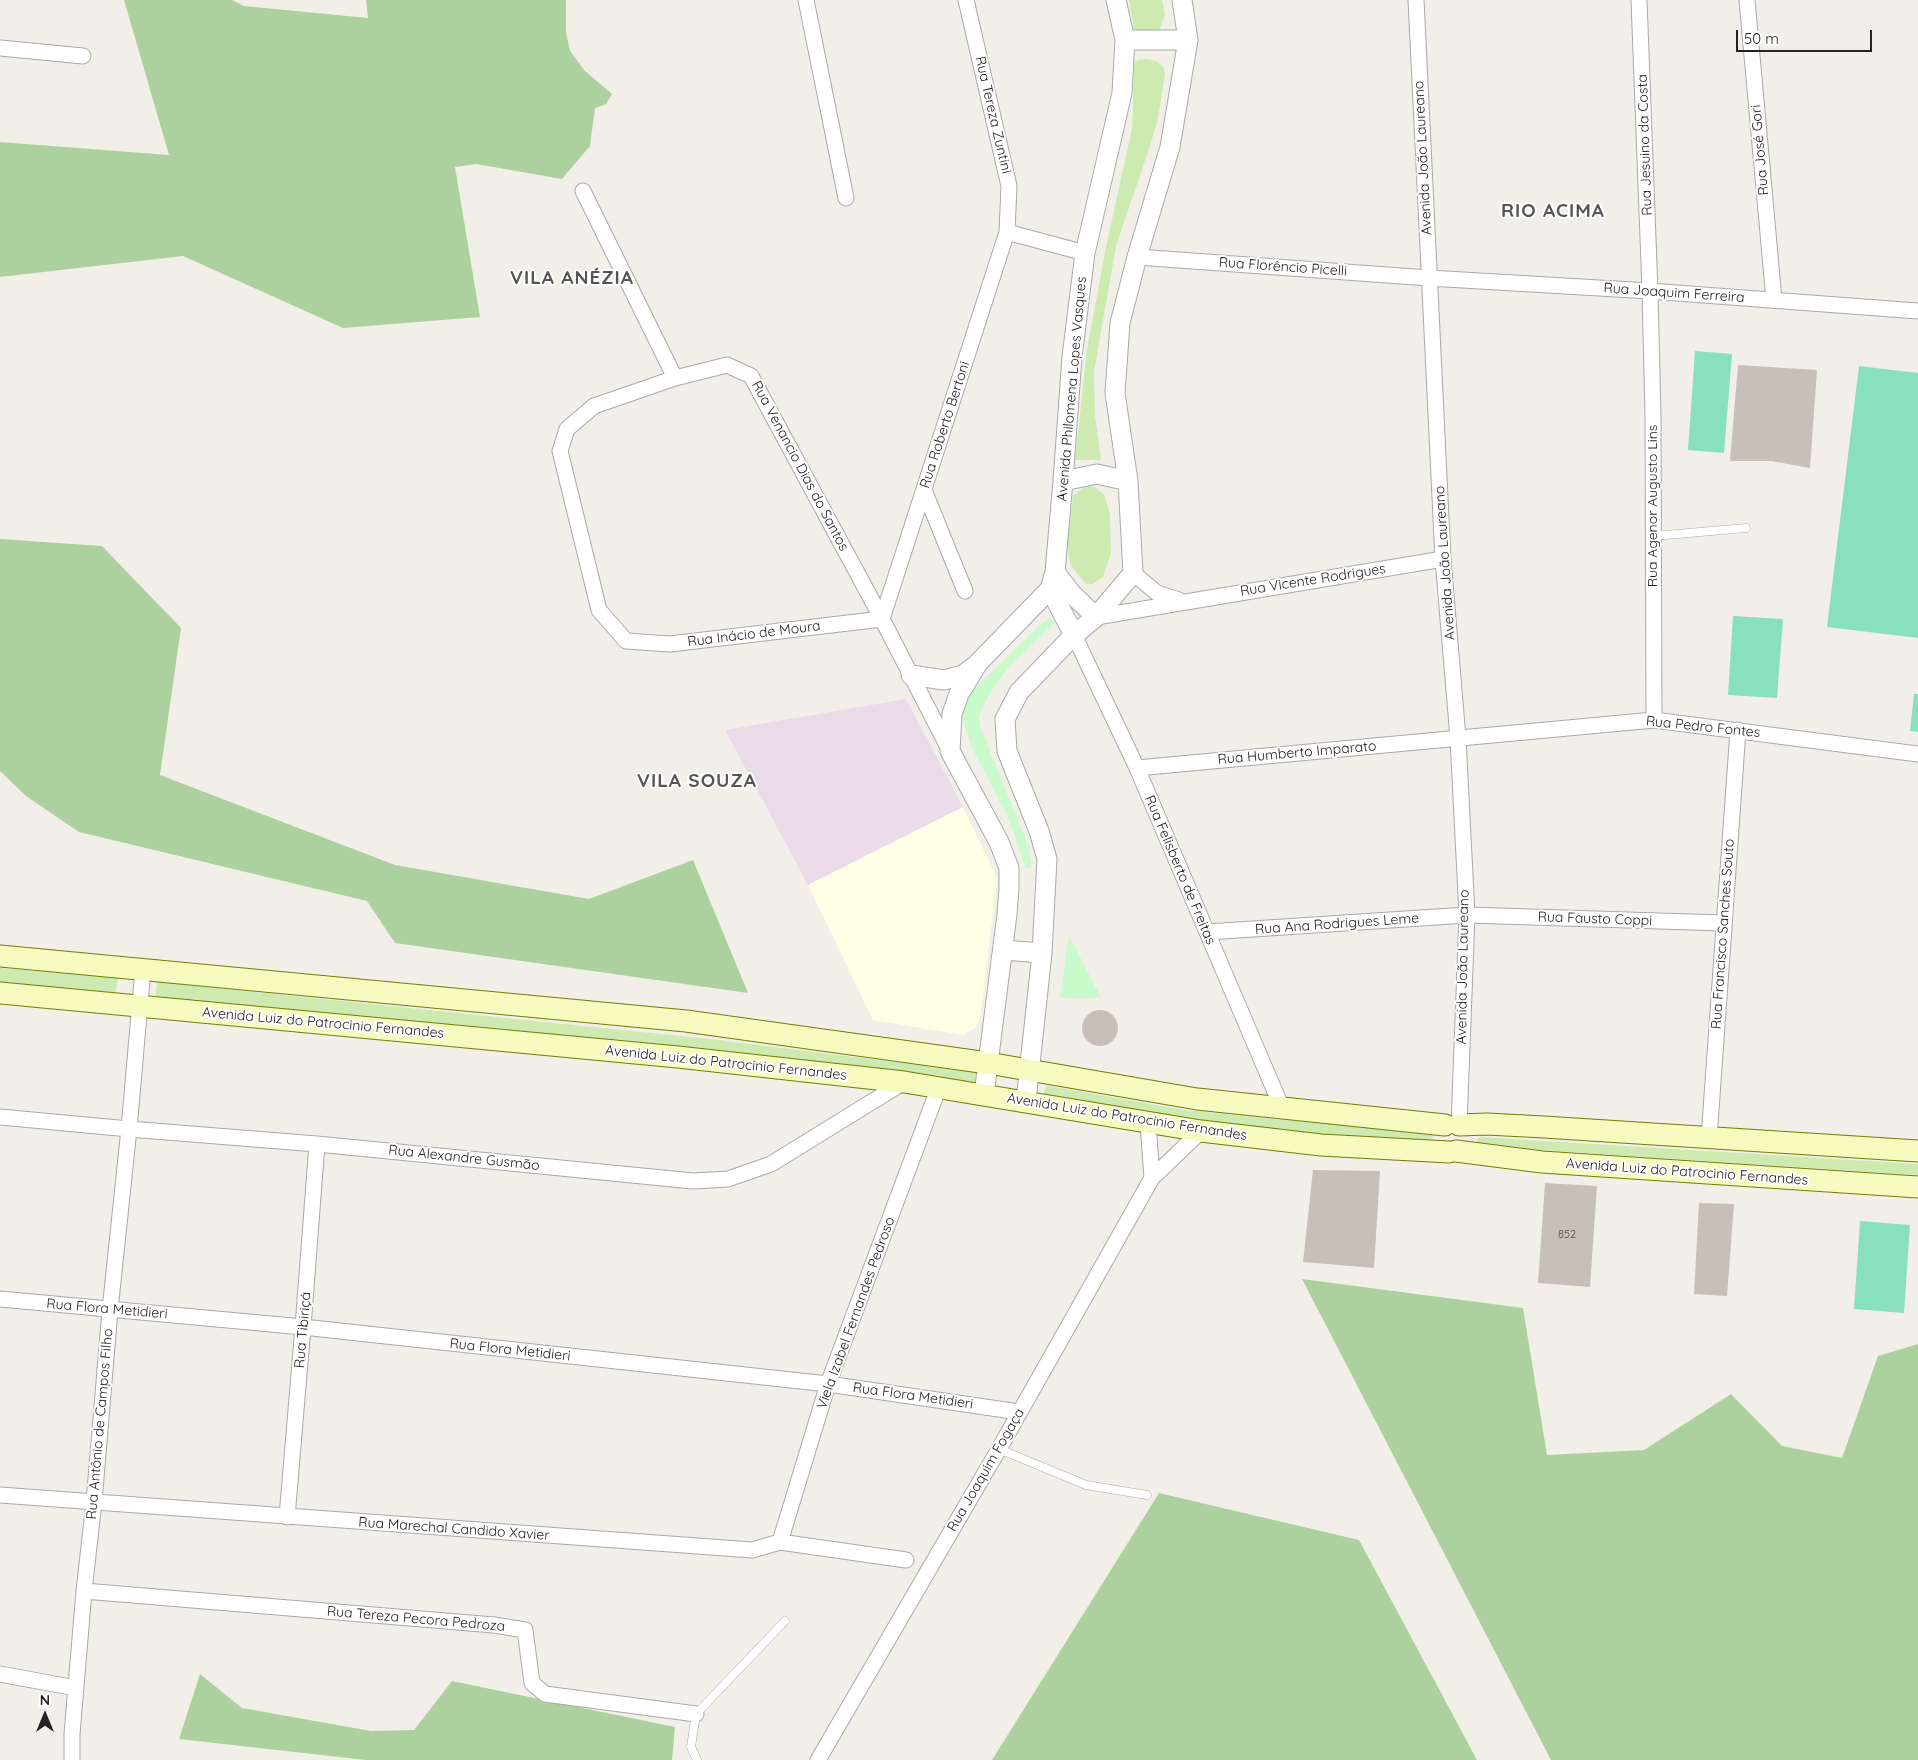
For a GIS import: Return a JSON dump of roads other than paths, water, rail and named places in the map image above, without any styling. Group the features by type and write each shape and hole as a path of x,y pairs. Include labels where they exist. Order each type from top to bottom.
{"main road":[{"name":"Avenida Luiz do Patrocinio Fernandes","path":"0,956 686,1020 988,1063 1198,1099 1282,1108 1452,1125 1535,1126 1918,1151"},
{"name":"Avenida Luiz do Patrocinio Fernandes","path":"0,993 678,1057 904,1082 1148,1123 1321,1145 1452,1151 1542,1162 1918,1187"},
{"path":"1452,1125 1438,1132 1437,1141 1443,1149 1452,1151"}],"street":[{"path":"806,0 846,198"},
{"name":"Rua Tereza Zuntini","path":"966,0 1009,186 1007,232"},
{"name":"Avenida Philomena Lopes Vasques","path":"1052,580 1063,481 1072,356 1085,253 1122,93 1125,40 1116,0"},
{"path":"1026,1101 1042,953 1047,859 1039,832 1007,751 1005,719 1019,692 1074,635 1096,617 1133,573 1128,481 1115,393 1120,323 1137,256 1170,147 1188,40 1182,0"},
{"name":"Avenida João Laureano","path":"1416,0 1443,559 1458,738 1467,915 1452,1125"},
{"name":"Rua Jesuino da Costa","path":"1639,0 1650,291"},
{"name":"Rua José Gori","path":"1747,0 1774,300"},
{"path":"1125,40 1188,40"},
{"path":"0,48 83,56"},
{"path":"583,190 675,378"},
{"path":"1007,232 1085,253"},
{"name":"Rua Roberto Bertoni","path":"882,618 1007,232"},
{"name":"Rua Florêncio Picelli","path":"1137,256 1429,278"},
{"name":"Rua Joaquim Ferreira","path":"1429,278 1650,291 1918,311"},
{"name":"Rua Agenor Augusto Lins","path":"1650,291 1654,536 1654,720"},
{"name":"Rua Venancio Dias do Santos","path":"626,641 599,610 560,451 567,429 594,406 675,378 727,365 752,376 882,618 950,751"},
{"path":"1063,481 1097,474 1128,481"},
{"path":"924,490 965,591"},
{"name":"Rua Vicente Rodrigues","path":"1096,617 1443,559"},
{"name":"Rua Vicente Rodrigues","path":"1133,573 1157,593 1183,602"},
{"path":"1052,580 1072,593 1096,617"},
{"path":"1052,580 1074,635"},
{"path":"911,676 944,680 963,675 978,663 1052,580"},
{"name":"Rua Inácio de Moura","path":"626,641 670,644 882,618"},
{"name":"Rua Felisberto de Freitas","path":"1074,635 1137,768 1282,1108"},
{"path":"978,663 959,694 952,714 950,751 999,842 1009,868 1003,950 984,1095"},
{"name":"Rua Pedro Fontes","path":"1458,738 1654,720 1918,754"},
{"name":"Rua Francisco Sanches Souto","path":"1708,1138 1738,730"},
{"name":"Rua Humberto Imparato","path":"1137,768 1458,738"},
{"name":"Rua Fausto Coppi","path":"1467,915 1724,923"},
{"name":"Rua Ana Rodrigues Leme","path":"1207,932 1467,915"},
{"path":"1003,950 1042,953"},
{"name":"Rua Antônio de Campos Filho","path":"72,1760 84,1591 94,1502 110,1310 143,969"},
{"name":"Rua Alexandre Gusmão","path":"0,1116 129,1129 317,1144 693,1181 728,1179 771,1164 904,1082"},
{"name":"Viela Izabel Fernandes Pedroso","path":"780,1542 828,1384 939,1088"},
{"path":"1148,1123 1152,1178"},
{"name":"Rua Joaquim Fogaça","path":"818,1760 999,1449 1152,1178 1201,1131"},
{"name":"Rua Tibiriçá","path":"287,1517 304,1327 317,1144"},
{"name":"Rua Flora Metidieri","path":"0,1299 304,1327 828,1384 1019,1412"},
{"name":"Rua Marechal Candido Xavier","path":"0,1495 752,1550 780,1542 906,1560"},
{"name":"Rua Tereza Pecora Pedroza","path":"84,1591 484,1624 525,1630 532,1683 545,1694 696,1714"},
{"path":"0,1674 76,1688"}],"lane":[{"path":"1654,536 1746,528"},
{"path":"999,1449 1086,1485 1147,1495"},
{"path":"698,1760 691,1747 696,1714 785,1621"}],"district":[{"name":"RIO ACIMA","path":"1553,211"},
{"name":"VILA ANÉZIA","path":"572,278"},
{"name":"VILA SOUZA","path":"697,781"}]}
